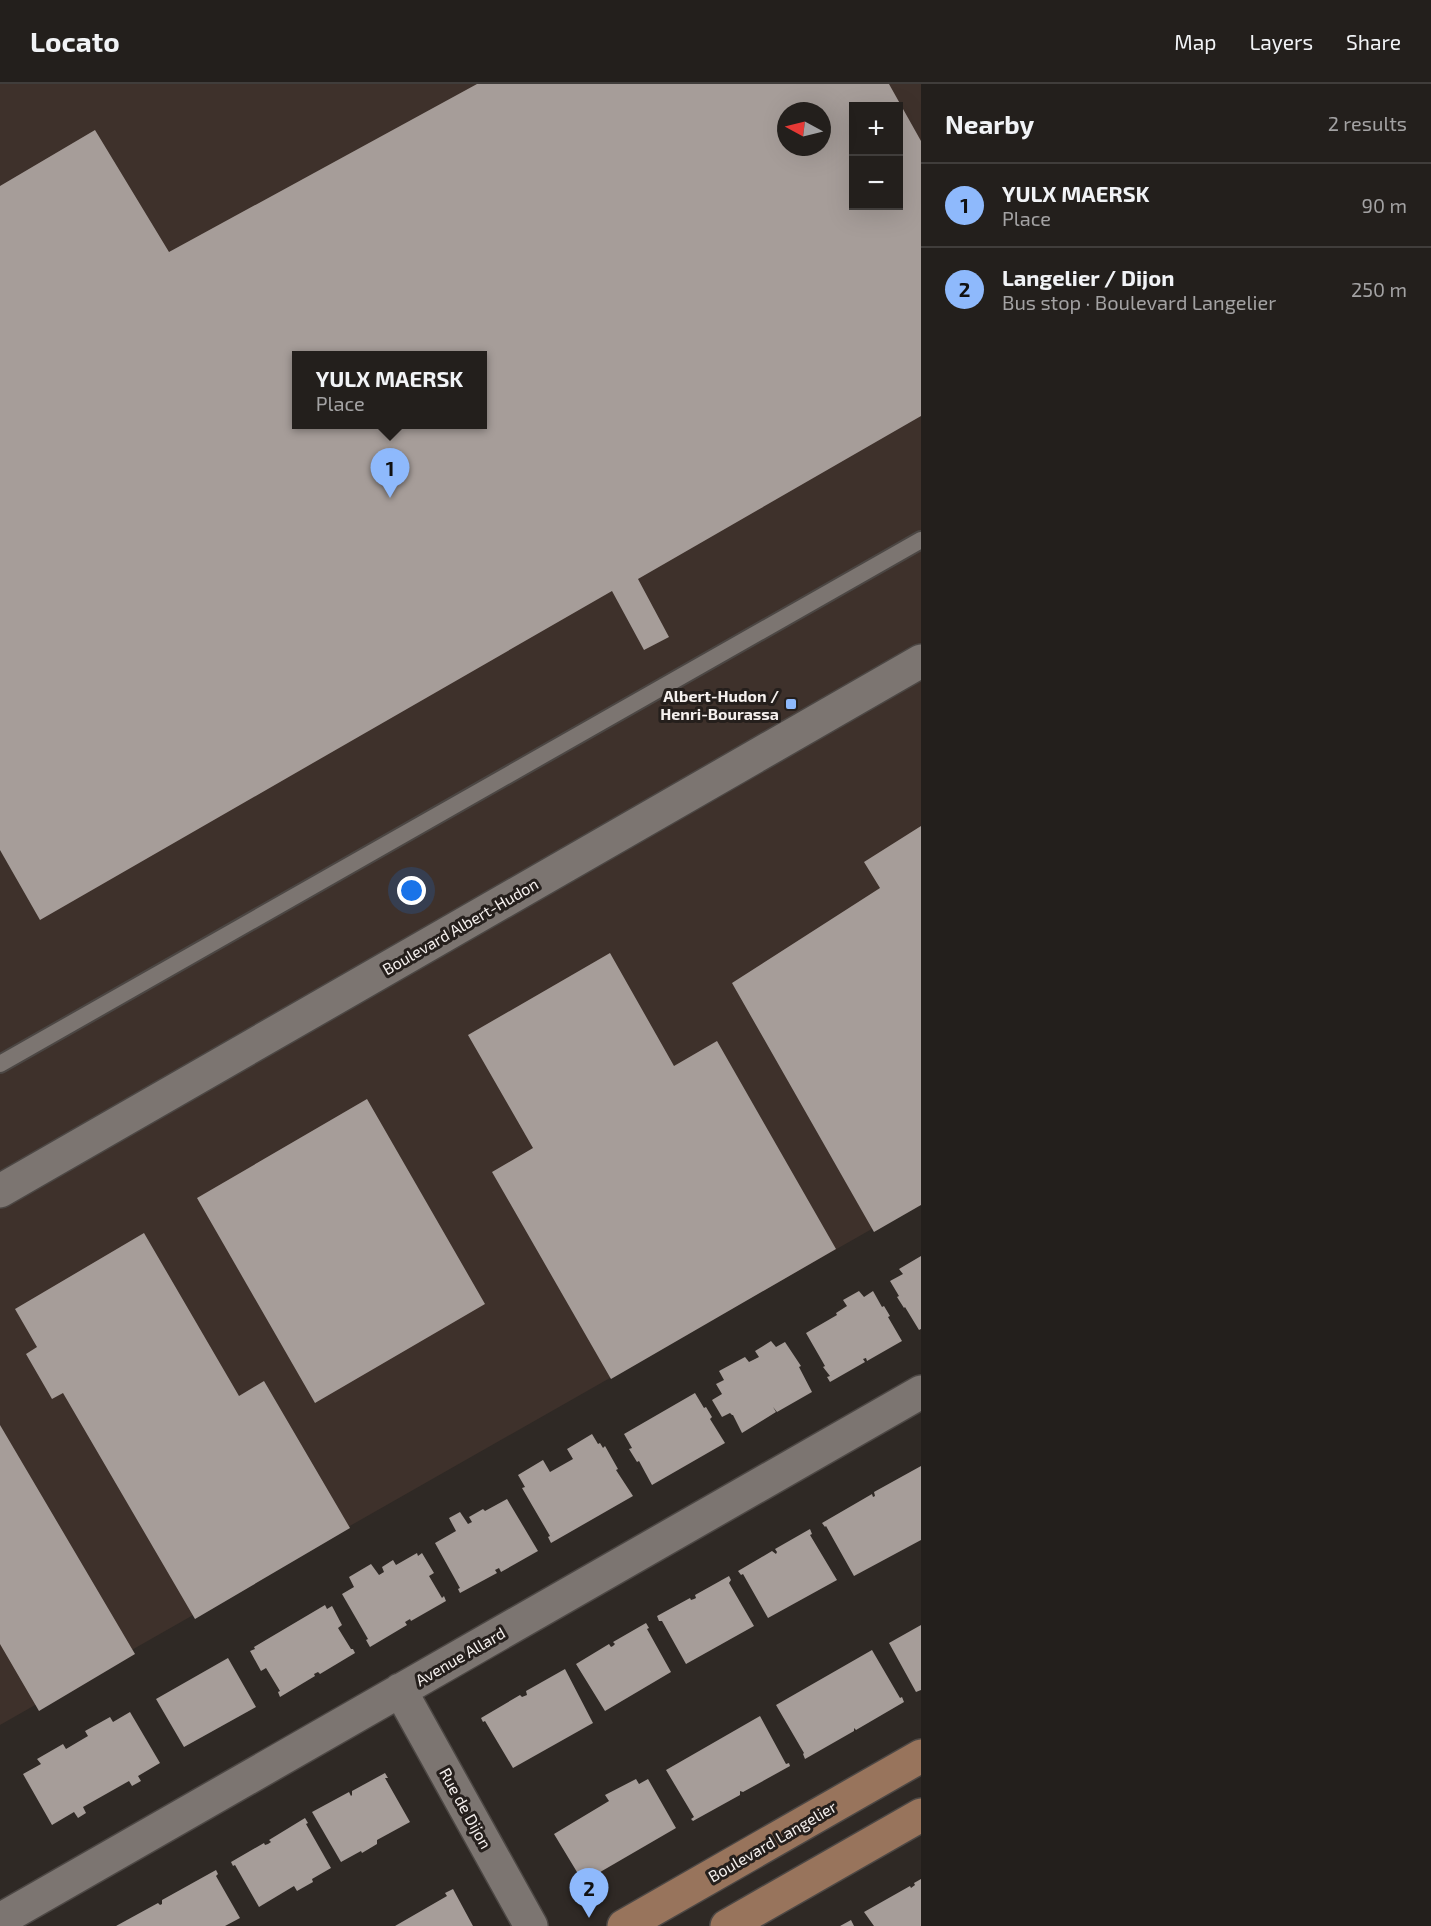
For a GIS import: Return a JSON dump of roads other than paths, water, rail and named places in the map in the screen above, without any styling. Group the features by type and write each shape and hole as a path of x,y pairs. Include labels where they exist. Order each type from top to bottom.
{"main road":[{"name":"Boulevard Langelier","path":"624,1926 921,1756"},
{"path":"727,1926 921,1815"}],"street":[{"name":"Boulevard Albert-Hudon","path":"0,1191 921,661"},
{"name":"Avenue Allard","path":"0,1920 921,1392"},
{"name":"Rue de Dijon","path":"400,1690 531,1926"}],"lane":[{"path":"0,1064 921,540"}],"place":[{"name":"YULX MAERSK","path":"390,498"},
{"name":"Albert-Hudon / Henri-Bourassa","path":"791,704"},
{"name":"Langelier / Dijon","path":"589,1918"}]}
